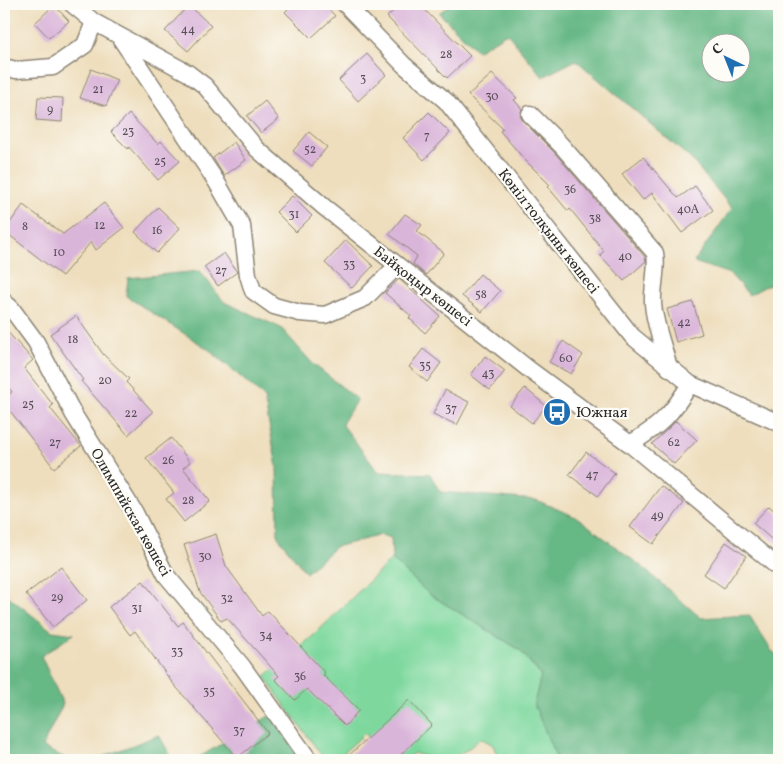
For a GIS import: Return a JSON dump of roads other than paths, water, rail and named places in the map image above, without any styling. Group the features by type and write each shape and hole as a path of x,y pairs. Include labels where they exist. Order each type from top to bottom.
{"street":[{"name":"Байқоңыр көшесі","path":"72,4 94,22 188,73 205,86 257,149 324,207 531,371 630,444 779,568"},
{"name":"Көніл толқыны көшесі","path":"345,4 404,65 446,101 632,336 690,384 779,423"},
{"path":"4,66 16,70 53,67 85,45 94,22"},
{"path":"120,37 216,181 242,226 248,275 253,291 274,306 300,313 325,315 365,298 397,266"},
{"path":"530,114 561,145 655,253 657,264 654,274 653,304 669,368"},
{"name":"Олимпийская көшесі","path":"4,302 11,308 36,342 74,416 135,513 166,575 242,666 309,760"},
{"path":"630,444 665,420 676,409 690,384"}],"place":[{"name":"Южная","path":"557,412"}]}
